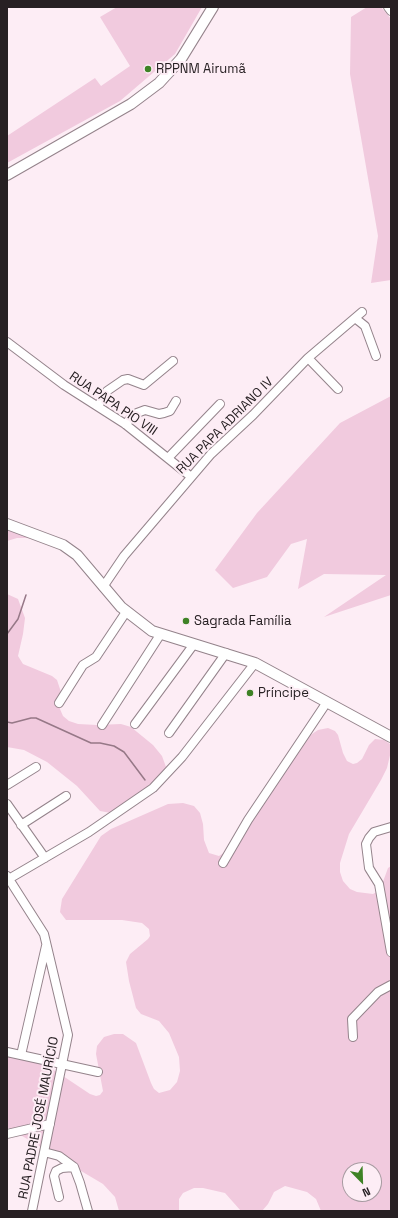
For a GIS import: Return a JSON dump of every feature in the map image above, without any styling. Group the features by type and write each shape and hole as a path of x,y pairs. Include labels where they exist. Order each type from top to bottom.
{"main road":[{"path":"7,175 131,104 159,83 181,59 213,7"},
{"path":"7,524 63,545 85,563 103,587 126,612 142,625 160,635 226,653 255,663 391,737"}],"street":[{"path":"388,7 391,11"},
{"name":"RUA PAPA ADRIANO IV","path":"103,587 124,556 160,515 190,476 308,358 362,312"},
{"path":"355,318 365,326 376,356"},
{"name":"RUA PAPA PIO VIII","path":"7,342 64,385 125,424 169,457 190,476"},
{"path":"308,358 338,389"},
{"path":"98,406 107,391 123,380 128,379 144,385 173,361"},
{"path":"125,424 137,413 145,410 164,414 170,411 176,402"},
{"path":"169,457 220,404"},
{"path":"59,703 83,665 96,657 126,612"},
{"path":"102,725 160,635"},
{"path":"135,724 194,644"},
{"path":"169,733 226,653"},
{"path":"8,878 89,832 153,788 182,757 255,663"},
{"path":"223,863 248,820 327,702"},
{"path":"7,785 36,766"},
{"path":"21,825 66,796"},
{"path":"7,804 45,858"},
{"path":"391,827 374,832 366,844 369,868 375,875 379,884 391,952"},
{"name":"RUA PADRE JOSÉ MAURÍCIO","path":"8,878 41,928 47,945 68,1035 32,1211"},
{"path":"22,1055 47,945"},
{"path":"353,1037 352,1019 378,992 391,985"},
{"path":"7,1052 98,1072"},
{"path":"7,1134 50,1124"},
{"path":"44,1152 59,1156 74,1167 88,1211"},
{"path":"59,1197 54,1176 56,1171 62,1168 74,1167"}],"shaded area":[{"path":"117,7 202,7 175,54 120,101 7,163 7,136 95,78 101,86 130,66 100,17"},
{"path":"367,7 381,7 391,19 391,280 371,283 378,236 350,74 351,17"},
{"path":"391,396 391,595 324,617 386,575 324,574 298,589 307,539 291,544 267,577 233,588 215,570 257,513 340,423"},
{"path":"7,529 34,538 17,538 7,541"},
{"path":"7,594 18,599 25,618 18,656 23,664 52,676 57,680 61,692 60,709 63,716 69,721 78,724 121,724 131,727 153,745 162,756 166,767 164,774 159,780 111,813 100,811 77,786 47,762 24,750 7,747"},
{"path":"328,728 335,731 338,735 347,761 353,764 362,759 369,745 375,739 384,740 390,744 391,751 387,768 349,834 340,863 340,872 343,881 350,889 357,892 373,894 380,890 388,868 391,866 391,1211 321,1211 316,1199 307,1192 285,1186 274,1192 268,1204 262,1211 241,1211 225,1193 203,1188 194,1188 183,1193 179,1199 179,1211 119,1211 115,1197 103,1184 7,1127 7,1053 32,1058 57,1072 90,1094 96,1096 100,1095 103,1091 96,1054 97,1046 104,1037 114,1034 123,1034 136,1043 151,1083 154,1089 159,1093 170,1090 177,1082 180,1071 179,1057 169,1033 159,1021 141,1014 136,1008 129,981 126,962 130,954 148,939 150,936 149,929 142,923 122,920 66,920 60,912 62,899 101,836 111,829 168,804 183,803 194,806 200,813 203,824 204,840 209,853 219,856 225,852 253,821 290,759 309,736 318,730"}],"waterway":[{"path":"7,634 18,619 26,595"},
{"path":"7,722 12,723 36,718 91,743 114,746 124,752 145,780"}],"place":[{"name":"RPPNM Airumã","path":"148,69"},
{"name":"Sagrada Família","path":"186,621"},
{"name":"Príncipe","path":"250,693"}]}
